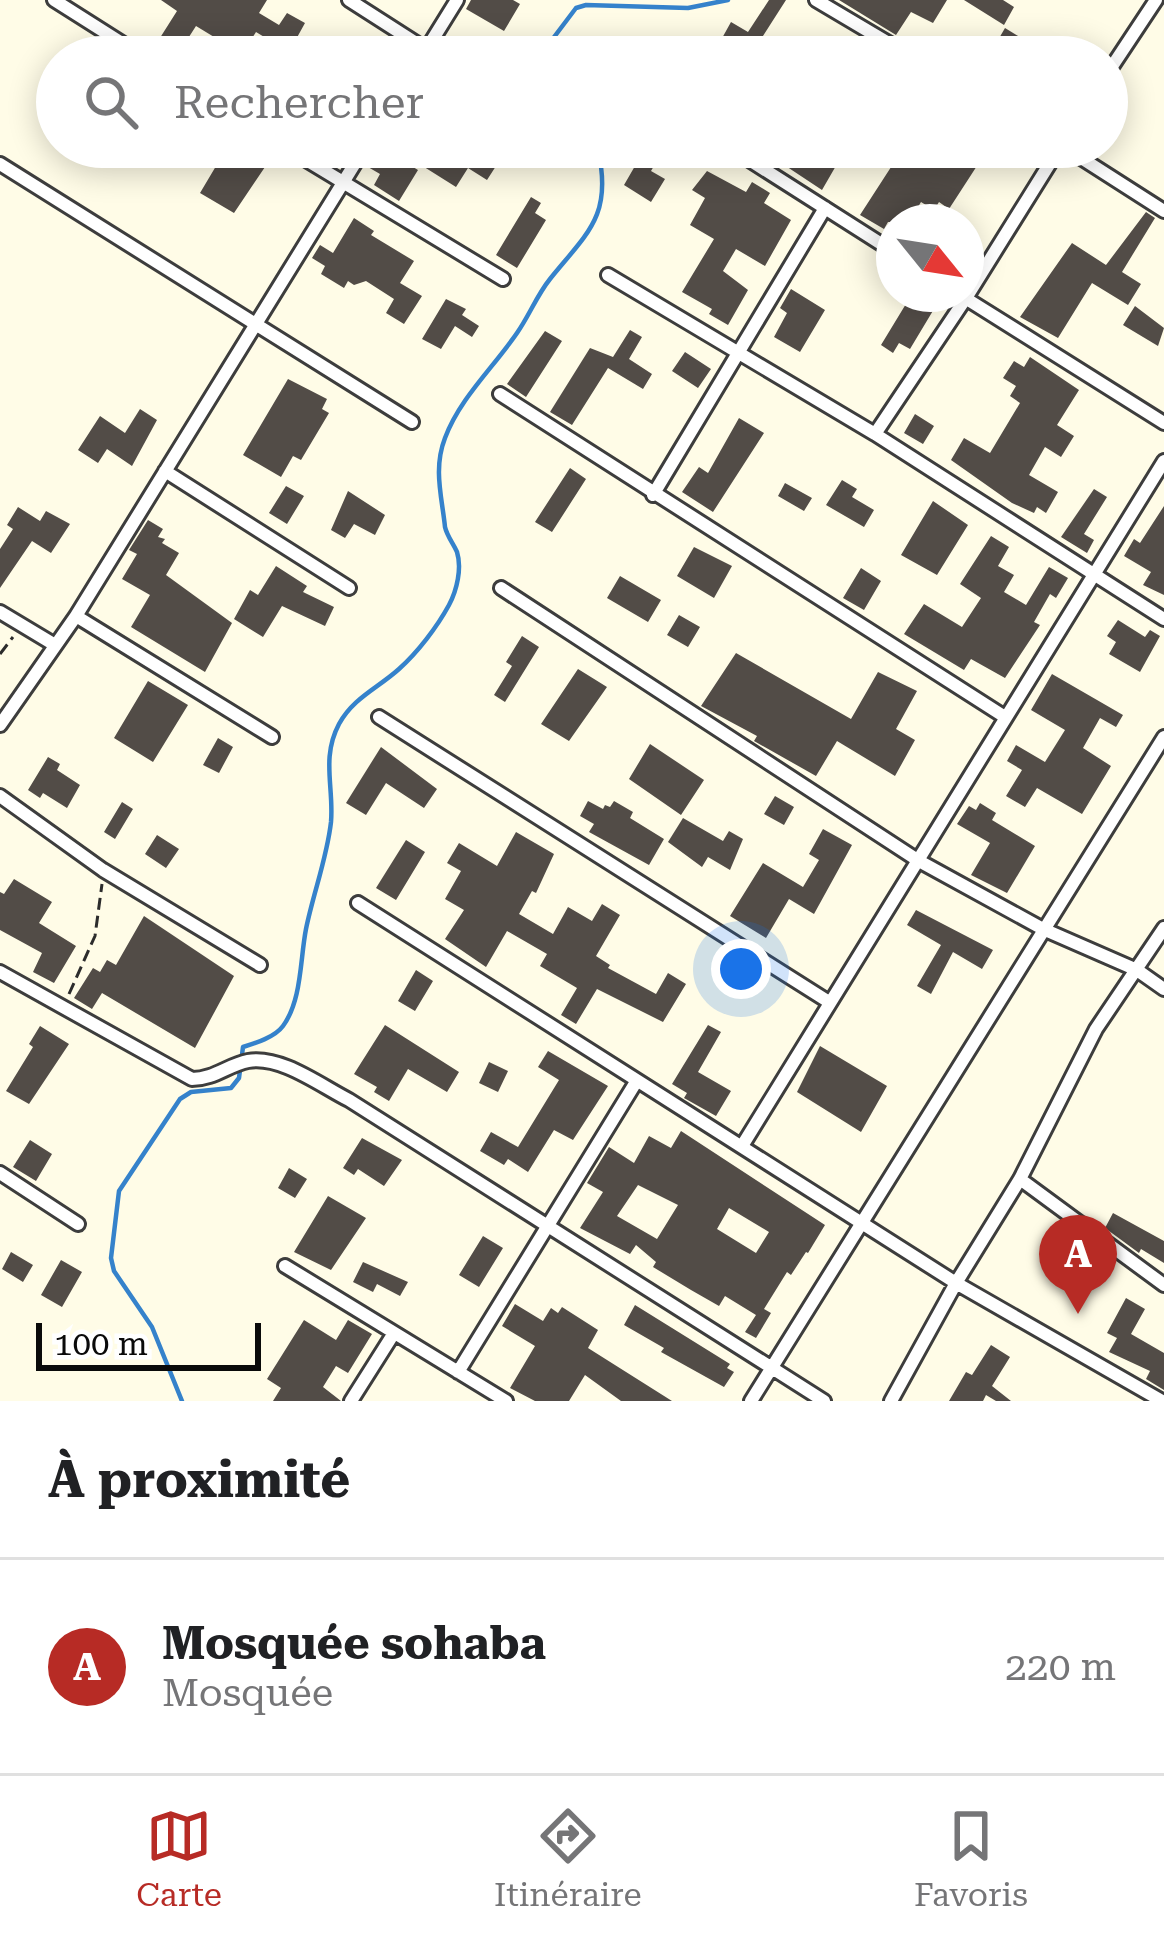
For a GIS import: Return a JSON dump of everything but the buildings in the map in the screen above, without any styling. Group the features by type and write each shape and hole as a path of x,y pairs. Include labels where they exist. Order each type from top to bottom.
{"street":[{"path":"54,0 111,36"},
{"path":"350,0 402,36"},
{"path":"439,36 457,0"},
{"path":"816,0 877,36"},
{"path":"1128,41 1154,0 1164,7"},
{"path":"0,164 412,422"},
{"path":"318,168 503,279"},
{"path":"0,725 76,616 352,168"},
{"path":"762,168 876,241"},
{"path":"984,264 1048,168"},
{"path":"1095,168 1164,212"},
{"path":"653,495 825,208"},
{"path":"608,275 875,434 1164,619"},
{"path":"984,309 1164,422"},
{"path":"875,434 953,312"},
{"path":"500,394 1005,717"},
{"path":"742,1146 1164,461"},
{"path":"165,471 349,587"},
{"path":"501,588 919,862 1043,929 1137,970 1164,989"},
{"path":"0,612 55,645"},
{"path":"76,616 272,737"},
{"path":"379,717 830,1002"},
{"path":"751,1401 1164,737"},
{"path":"0,796 103,870 260,965"},
{"path":"358,903 956,1283 1162,1401"},
{"path":"891,1401 1020,1179 1096,1028 1164,928"},
{"path":"0,972 192,1079 207,1079 248,1061 274,1062 349,1100 824,1401"},
{"path":"458,1372 636,1082"},
{"path":"0,1173 78,1224"},
{"path":"1020,1179 1164,1285"},
{"path":"285,1267 506,1401"},
{"path":"351,1401 394,1333"}],"path":[{"path":"0,654 22,626"},
{"path":"62,1010 95,936 103,870"}],"waterway":[{"path":"555,36 576,8 586,5 688,8 728,0"},
{"path":"182,1401 152,1327 114,1271 111,1258 119,1191 180,1099 191,1092 231,1088 239,1078 243,1047 275,1033 289,1016 329,835 329,761 334,737 351,707 420,647 452,599 459,565 445,527 439,483 441,449 459,410 594,222 602,192 601,168"}],"place":[{"name":"Mosquée sohaba","path":"1078,1314"}]}
